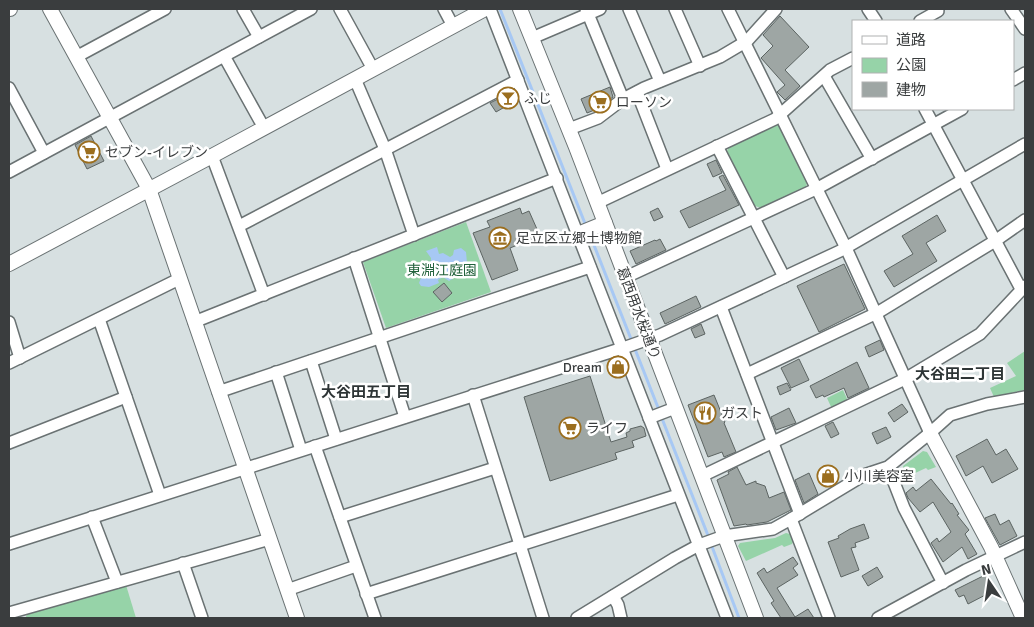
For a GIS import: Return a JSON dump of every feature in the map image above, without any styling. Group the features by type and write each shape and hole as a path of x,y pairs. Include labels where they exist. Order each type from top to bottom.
{"street":[{"path":"50,9 149,189 297,618"},
{"path":"76,57 165,9"},
{"path":"244,9 259,37"},
{"path":"9,172 311,9"},
{"path":"340,9 372,69"},
{"path":"444,9 453,26"},
{"path":"9,264 485,9"},
{"path":"490,9 590,267 651,417 678,495 710,541 727,618"},
{"name":"葛西用水桜通り","path":"520,9 597,203 600,225 626,277 645,340 672,409 702,476 710,541 756,618"},
{"path":"532,38 587,11 600,9"},
{"path":"629,9 660,81"},
{"path":"675,9 700,66"},
{"path":"728,9 877,313 930,433 996,557 1023,618"},
{"path":"569,129 598,118 637,92 660,81 720,57 754,34 776,9"},
{"path":"868,9 875,20"},
{"path":"1011,9 1025,29"},
{"path":"587,11 624,100"},
{"path":"923,20 939,14"},
{"path":"224,56 264,128"},
{"path":"597,203 780,116 830,70 852,59"},
{"path":"1014,79 1025,73"},
{"path":"824,76 872,159"},
{"path":"355,79 385,149 414,235"},
{"path":"239,226 518,80"},
{"path":"9,90 44,153"},
{"path":"637,92 667,169"},
{"path":"702,476 906,379 980,334 1023,287 995,241 926,110"},
{"path":"626,277 816,189 960,110"},
{"path":"9,544 645,340 721,307 846,248 1025,144"},
{"path":"717,146 784,278"},
{"path":"212,156 264,295"},
{"path":"194,322 557,178"},
{"path":"747,374 877,313 995,241 1025,220"},
{"path":"578,234 600,225"},
{"path":"354,258 405,417"},
{"path":"218,392 590,267"},
{"path":"9,363 179,279"},
{"path":"721,307 773,442 829,618"},
{"path":"99,318 160,495"},
{"path":"9,322 20,358"},
{"path":"311,360 336,439"},
{"path":"276,372 301,450"},
{"path":"473,395 543,618"},
{"path":"9,444 126,397"},
{"path":"577,618 675,558 710,541 774,529 864,475 888,467 950,415 987,404 1025,397"},
{"path":"651,417 672,409"},
{"path":"315,446 375,618"},
{"path":"888,467 904,508 943,583"},
{"path":"340,517 495,468"},
{"path":"366,594 678,495"},
{"path":"92,517 117,582"},
{"path":"15,614 117,582 270,539"},
{"path":"878,618 981,563 1025,542"},
{"path":"183,563 202,618"},
{"path":"287,590 356,566"},
{"path":"613,596 622,618"}],"green space":[{"path":"778,124 807,183 806,187 761,208 755,206 727,151 729,147"},
{"name":"東淵江庭園","path":"466,222 491,292 386,328 363,262"},
{"path":"1025,351 1025,390 994,397 990,388 1016,376 1007,363"},
{"path":"843,390 848,401 832,409 827,398"},
{"path":"923,451 927,452 936,467 928,470 926,468 913,474 914,477 906,479 903,466"},
{"path":"786,533 790,534 792,544 784,547 782,545 746,561 738,546 740,543 775,538"},
{"path":"126,585 136,618 26,617 27,614"}],"water":[{"path":"437,247 439,254 443,253 450,257 453,255 454,250 461,248 466,252 467,263 459,266 460,274 449,281 443,277 438,280 439,283 429,287 421,286 419,283 423,273 421,267 431,261 426,251"}],"building":[{"path":"780,16 809,47 785,70 800,86 785,100 777,92 785,85 761,58 773,46 763,35"},
{"path":"610,87 613,97 597,109 587,113 581,99"},
{"path":"514,91 517,100 496,112 490,103"},
{"path":"91,136 104,161 87,169 75,145"},
{"path":"716,160 722,173 713,177 707,164"},
{"path":"723,175 739,205 689,228 680,211 726,190 719,177"},
{"path":"520,208 522,214 529,211 540,236 510,248 518,270 492,280 473,233 490,227 487,221"},
{"path":"658,208 663,217 654,221 650,212"},
{"path":"937,215 946,231 926,243 937,261 894,287 884,271 913,254 902,236"},
{"path":"660,239 666,250 636,264 630,251"},
{"path":"844,264 865,309 819,332 797,286"},
{"path":"444,283 452,293 442,302 433,292"},
{"path":"696,296 701,307 665,324 660,313"},
{"path":"701,324 705,334 695,338 691,329"},
{"path":"880,340 884,350 869,357 865,347"},
{"path":"799,359 809,380 791,388 781,368"},
{"path":"618,361 623,372 614,376 610,365"},
{"path":"857,362 869,388 848,398 844,388 824,397 823,395 816,398 810,386"},
{"name":"ライフ","path":"590,376 611,442 627,437 626,433 630,429 641,426 644,428 646,436 632,441 634,447 615,453 617,459 550,481 524,397"},
{"path":"787,383 791,390 780,395 777,387"},
{"path":"714,395 736,452 724,457 722,452 708,457 688,405"},
{"path":"902,404 908,412 894,422 888,413"},
{"path":"789,408 796,423 776,430 771,417"},
{"path":"833,422 839,434 831,438 825,426"},
{"path":"886,427 891,437 877,444 872,433"},
{"path":"987,439 996,455 1006,449 1018,469 992,483 983,466 966,476 956,456"},
{"path":"737,467 746,485 756,481 756,483 765,486 769,498 784,492 791,510 767,522 734,526 717,480 729,474 728,472"},
{"path":"809,473 818,494 804,503 795,480"},
{"path":"931,479 952,503 959,514 957,515 969,530 965,534 977,554 968,559 962,547 943,562 931,543 937,538 939,542 951,532 933,502 920,512 908,498 906,493 913,487 916,491"},
{"path":"995,514 1000,525 1009,520 1017,536 1000,545 985,518"},
{"path":"864,524 869,538 855,543 856,547 851,548 859,570 841,577 828,542 839,538 838,536 850,529"},
{"path":"793,557 798,564 793,568 798,575 777,588 795,617 808,609 814,618 781,618 771,603 774,601 757,573 764,568 767,573"},
{"path":"877,567 883,577 868,586 862,576"},
{"path":"987,574 995,590 968,604 964,595 959,597 955,590"}],"waterway":[{"path":"500,9 586,226"},
{"path":"590,235 659,410"},
{"path":"661,416 709,538"},
{"path":"711,544 739,618"}],"place":[{"name":"ふじ","path":"508,98"},
{"name":"ローソン","path":"600,102"},
{"name":"セブン-イレブン","path":"89,152"},
{"name":"足立区立郷土博物館","path":"500,238"},
{"name":"Dream","path":"618,367"},
{"name":"ガスト","path":"705,413"},
{"name":"ライフ","path":"570,428"},
{"name":"小川美容室","path":"828,476"}],"district":[{"name":"大谷田二丁目","path":"960,374"},
{"name":"大谷田五丁目","path":"366,392"}]}
